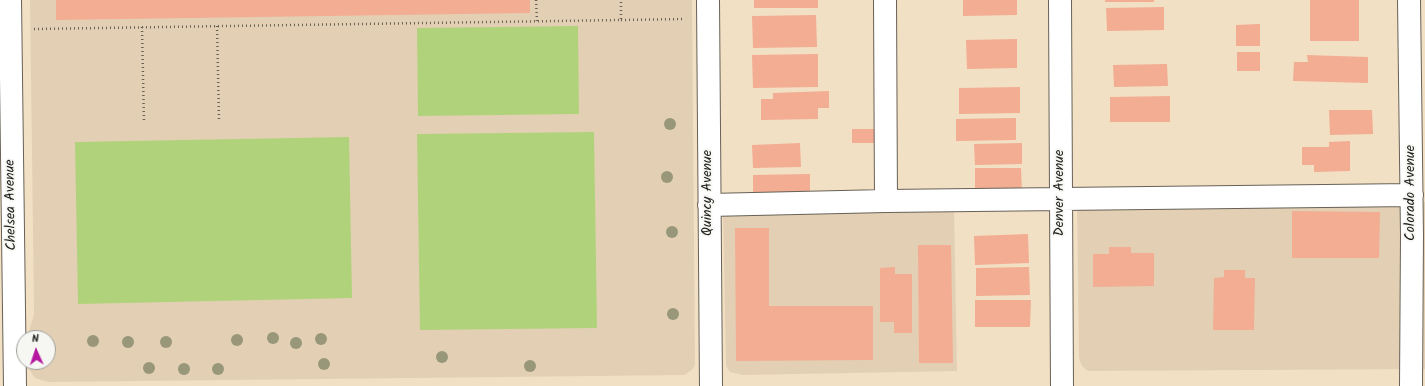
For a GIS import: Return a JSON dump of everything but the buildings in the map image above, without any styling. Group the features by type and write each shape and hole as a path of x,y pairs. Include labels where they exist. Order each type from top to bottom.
{"street":[{"name":"Chelsea Avenue","path":"10,0 6,237 15,386"},
{"path":"885,0 886,201"},
{"name":"Denver Avenue","path":"1060,0 1062,386"},
{"name":"Colorado Avenue","path":"1409,0 1412,195 1411,386"},
{"name":"Quincy Avenue","path":"708,9 711,386"},
{"path":"709,204 1412,195"}],"path":[{"path":"536,0 537,21"},
{"path":"621,0 621,20"},
{"path":"10,29 621,20 708,9"},
{"path":"217,26 219,121"},
{"path":"142,27 144,123"}],"shaded area":[{"path":"30,0 692,0 695,365 692,370 684,375 48,382 35,378 30,370 56,370 56,330 29,330 34,314"},
{"path":"1425,202 1425,369 1088,371 1082,366 1079,358 1077,204"},
{"path":"954,208 957,371 743,375 730,372 726,366 723,212"}],"green space":[{"path":"578,26 579,114 418,116 417,28"},
{"path":"594,132 597,328 420,330 417,134"},
{"path":"349,137 352,298 78,304 75,142"}]}
